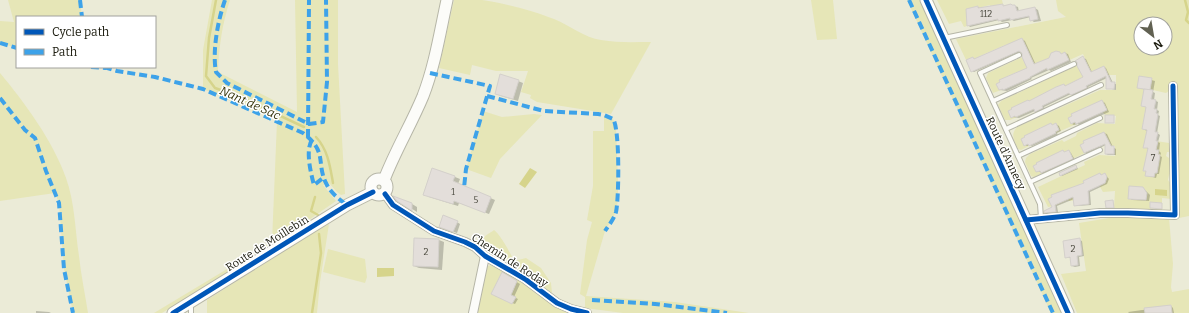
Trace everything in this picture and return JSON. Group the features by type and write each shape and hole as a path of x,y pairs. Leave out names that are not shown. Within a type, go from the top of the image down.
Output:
{"street":[{"path":"384,180 423,95 430,73 447,0"},
{"name":"Route d'Annecy","path":"926,0 1068,313"},
{"path":"1026,220 1128,213 1175,215 1173,86"},
{"path":"378,179 384,180 388,187 385,194 378,195 373,192 371,186 374,181 378,179"},
{"name":"Route de Moillebin","path":"173,313 190,308 347,205 373,192"},
{"name":"Chemin de Roday","path":"385,194 394,205 434,231 475,247 484,256 525,278 557,303 571,309 587,313"},
{"path":"473,313 484,256"}],"lane":[{"path":"944,38 1007,26"},
{"path":"1019,55 980,73 1040,204 1042,218"},
{"path":"993,101 1074,64"},
{"path":"1006,129 1101,85"},
{"path":"1018,156 1100,118"},
{"path":"1030,182 1100,150"}],"green space":[{"path":"8,0 80,0 82,16 16,16 16,48 0,43 0,21 14,22"},
{"path":"212,0 230,0 221,36 218,72 297,112 295,0 338,0 338,64 345,194 341,195 329,183 323,185 336,201 303,224 305,226 162,313 154,313 272,242 277,121 203,89 203,50"},
{"path":"454,0 482,0 519,8 554,19 595,39 620,42 651,42 611,114 537,102 530,98 531,95 521,92 528,71 496,71 472,65 470,75 439,68"},
{"path":"811,0 833,0 837,39 817,40"},
{"path":"907,0 920,0 1062,313 1051,313"},
{"path":"937,0 1002,0 1003,4 991,9 990,5 982,7 983,9 979,10 978,6 966,9 967,26 964,27 961,21 949,24"},
{"path":"1056,0 1189,0 1189,216 1179,218 1176,84 1169,85 1169,91 1166,93 1153,90 1152,95 1144,93 1141,106 1149,108 1145,111 1142,129 1149,131 1156,141 1169,143 1171,147 1171,150 1167,152 1166,156 1172,160 1171,173 1168,180 1171,184 1172,199 1162,198 1162,210 1114,208 1115,191 1103,192 1099,185 1091,177 1083,181 1084,183 1080,184 1085,196 1081,200 1068,200 1055,206 1048,207 1038,187 1085,165 1084,162 1099,155 1115,156 1115,146 1105,146 1104,144 1034,177 1031,176 1025,162 1026,158 1030,154 1062,140 1064,142 1076,136 1077,133 1097,123 1115,124 1116,116 1105,115 1103,112 1047,137 1042,127 1033,132 1037,142 1021,150 1018,149 1014,140 1013,135 1015,130 1017,127 1100,90 1116,90 1116,75 1108,75 1024,114 1010,120 1005,120 998,105 1001,101 1086,61 1083,54 1030,76 1030,78 1022,82 1017,72 1008,76 1012,86 993,93 986,78 988,73 1029,54 1026,47 1010,55 1005,45 980,56 977,64 973,57 966,60 956,39 1066,17 1058,11"},
{"path":"0,73 38,123 54,150 66,178 73,207 88,313 73,313 64,269 59,203 55,193 0,201"},
{"path":"483,111 502,117 534,114 542,115 500,159 491,178 466,169"},
{"path":"604,115 613,119 616,127 618,200 616,212 605,231 586,296 675,302 749,313 623,313 585,308 585,297 580,294 587,240 592,222 587,220 593,186 593,131 604,131"},
{"path":"1121,216 1169,218 1173,264 1172,292 1189,289 1189,313 1077,313 1061,274 1086,271 1079,223"},
{"path":"329,224 317,313 207,313 207,300"},
{"path":"494,230 508,249 514,261 526,258 541,268 551,283 552,293 476,243 481,243 484,237"},
{"path":"328,249 365,259 367,277 365,283 323,272"},
{"path":"491,265 521,279 557,307 570,313 476,313 485,267"}],"shaded area":[{"path":"530,168 537,172 525,188 519,184"},
{"path":"1155,189 1167,190 1167,196 1155,195"},
{"path":"377,268 394,268 394,276 377,277"}],"building":[{"path":"1003,4 1003,6 1011,4 1015,5 1017,11 1035,7 1038,19 1030,21 1029,16 1010,20 1010,18 998,21 998,19 967,26 966,9 978,6 978,8"},
{"path":"1022,38 1034,64 1049,58 1051,53 1056,51 1060,52 1061,54 1065,52 1069,60 1047,70 1047,68 1030,78 1003,90 999,90 996,84 1000,82 999,80 1027,68 1022,57 1022,53 1019,51 971,72 966,60 973,57 974,59"},
{"path":"1083,56 1091,72 1104,66 1111,82 1115,82 1114,89 1106,89 1106,76 1086,86 1087,88 1071,95 1069,93 1042,106 1043,108 1035,112 1034,109 1011,118 1008,111 1012,109 1011,108 1028,100 1029,101 1056,87 1064,84 1065,86 1083,77 1077,66 1077,62 1075,61"},
{"path":"500,74 519,80 513,99 495,94"},
{"path":"1139,76 1152,78 1150,90 1137,88"},
{"path":"1144,89 1153,90 1151,99 1156,100 1154,109 1157,109 1156,113 1158,114 1155,132 1158,132 1156,150 1159,150 1158,154 1160,155 1157,173 1155,173 1154,177 1145,176 1146,171 1143,171 1148,148 1143,148 1147,130 1142,129 1146,107 1141,106"},
{"path":"1102,100 1107,110 1076,124 1075,122 1071,124 1068,118 1072,116 1071,114"},
{"path":"1105,115 1114,115 1114,123 1105,123"},
{"path":"1051,123 1052,125 1056,123 1059,130 1055,132 1056,133 1029,146 1028,144 1024,146 1021,139 1025,137 1024,136"},
{"path":"1104,132 1111,146 1114,146 1114,154 1105,154 1105,144 1084,153 1080,145 1084,143 1083,141"},
{"path":"1063,150 1064,152 1069,150 1073,159 1041,173 1040,171 1036,172 1033,166 1037,164 1036,163"},
{"path":"1076,165 1077,168 1060,176 1059,173"},
{"path":"432,168 455,176 453,181 491,197 485,213 454,201 453,204 423,195"},
{"path":"1100,173 1101,175 1105,173 1107,177 1105,183 1088,191 1089,204 1074,206 1073,197 1055,205 1056,212 1044,213 1044,211 1052,207 1048,199 1052,197 1051,195 1084,183 1083,181"},
{"path":"1129,186 1143,187 1147,193 1146,200 1128,199"},
{"path":"393,196 412,203 412,211 397,201"},
{"path":"1113,200 1114,208 1106,208 1105,201"},
{"path":"1150,202 1162,203 1162,209 1150,208"},
{"path":"443,215 458,221 453,232 439,227"},
{"path":"414,238 439,239 438,267 413,266"},
{"path":"1080,238 1082,255 1077,256 1078,265 1071,266 1070,257 1065,258 1063,241"},
{"path":"502,272 517,281 511,295 516,297 512,304 491,294"},
{"path":"1171,305 1172,313 1145,313 1144,308"}],"waterway":[{"name":"Nant de Sac","path":"216,0 209,38 206,76 215,88 238,96 304,127"},
{"path":"1185,0 1188,12 1186,20 1189,23"},
{"name":"Nant de Sac","path":"316,137 326,153 333,183"},
{"name":"Nant de Sac","path":"315,197 311,211 318,215"},
{"name":"Nant de Sac","path":"312,313 321,253 319,234"}],"marked path":[{"path":"80,0 82,16"},
{"path":"225,0 216,36 216,72 227,83 309,124 323,122 327,82 326,0"},
{"path":"308,137 309,0"},
{"path":"909,0 1053,313"},
{"path":"0,43 16,48"},
{"path":"107,68 155,77 203,89 303,133 311,140 319,152 322,170 329,188 347,205"},
{"path":"430,73 490,86 466,169 464,188"},
{"path":"487,96 544,111 598,114 613,119 618,149 617,205 614,217 605,231"},
{"path":"0,98 25,130 35,138 59,203 64,269 73,313"},
{"path":"312,140 310,144 309,156 310,169 314,185 323,178"},
{"path":"592,300 655,304 727,313"}],"cycle path":[{"path":"926,0 1068,313"},
{"path":"1026,220 1100,213 1175,215 1173,86"},
{"path":"173,313 347,205 373,192"},
{"path":"385,194 393,205 434,231 475,247 485,256 525,279 557,303 571,309 587,313"}]}
